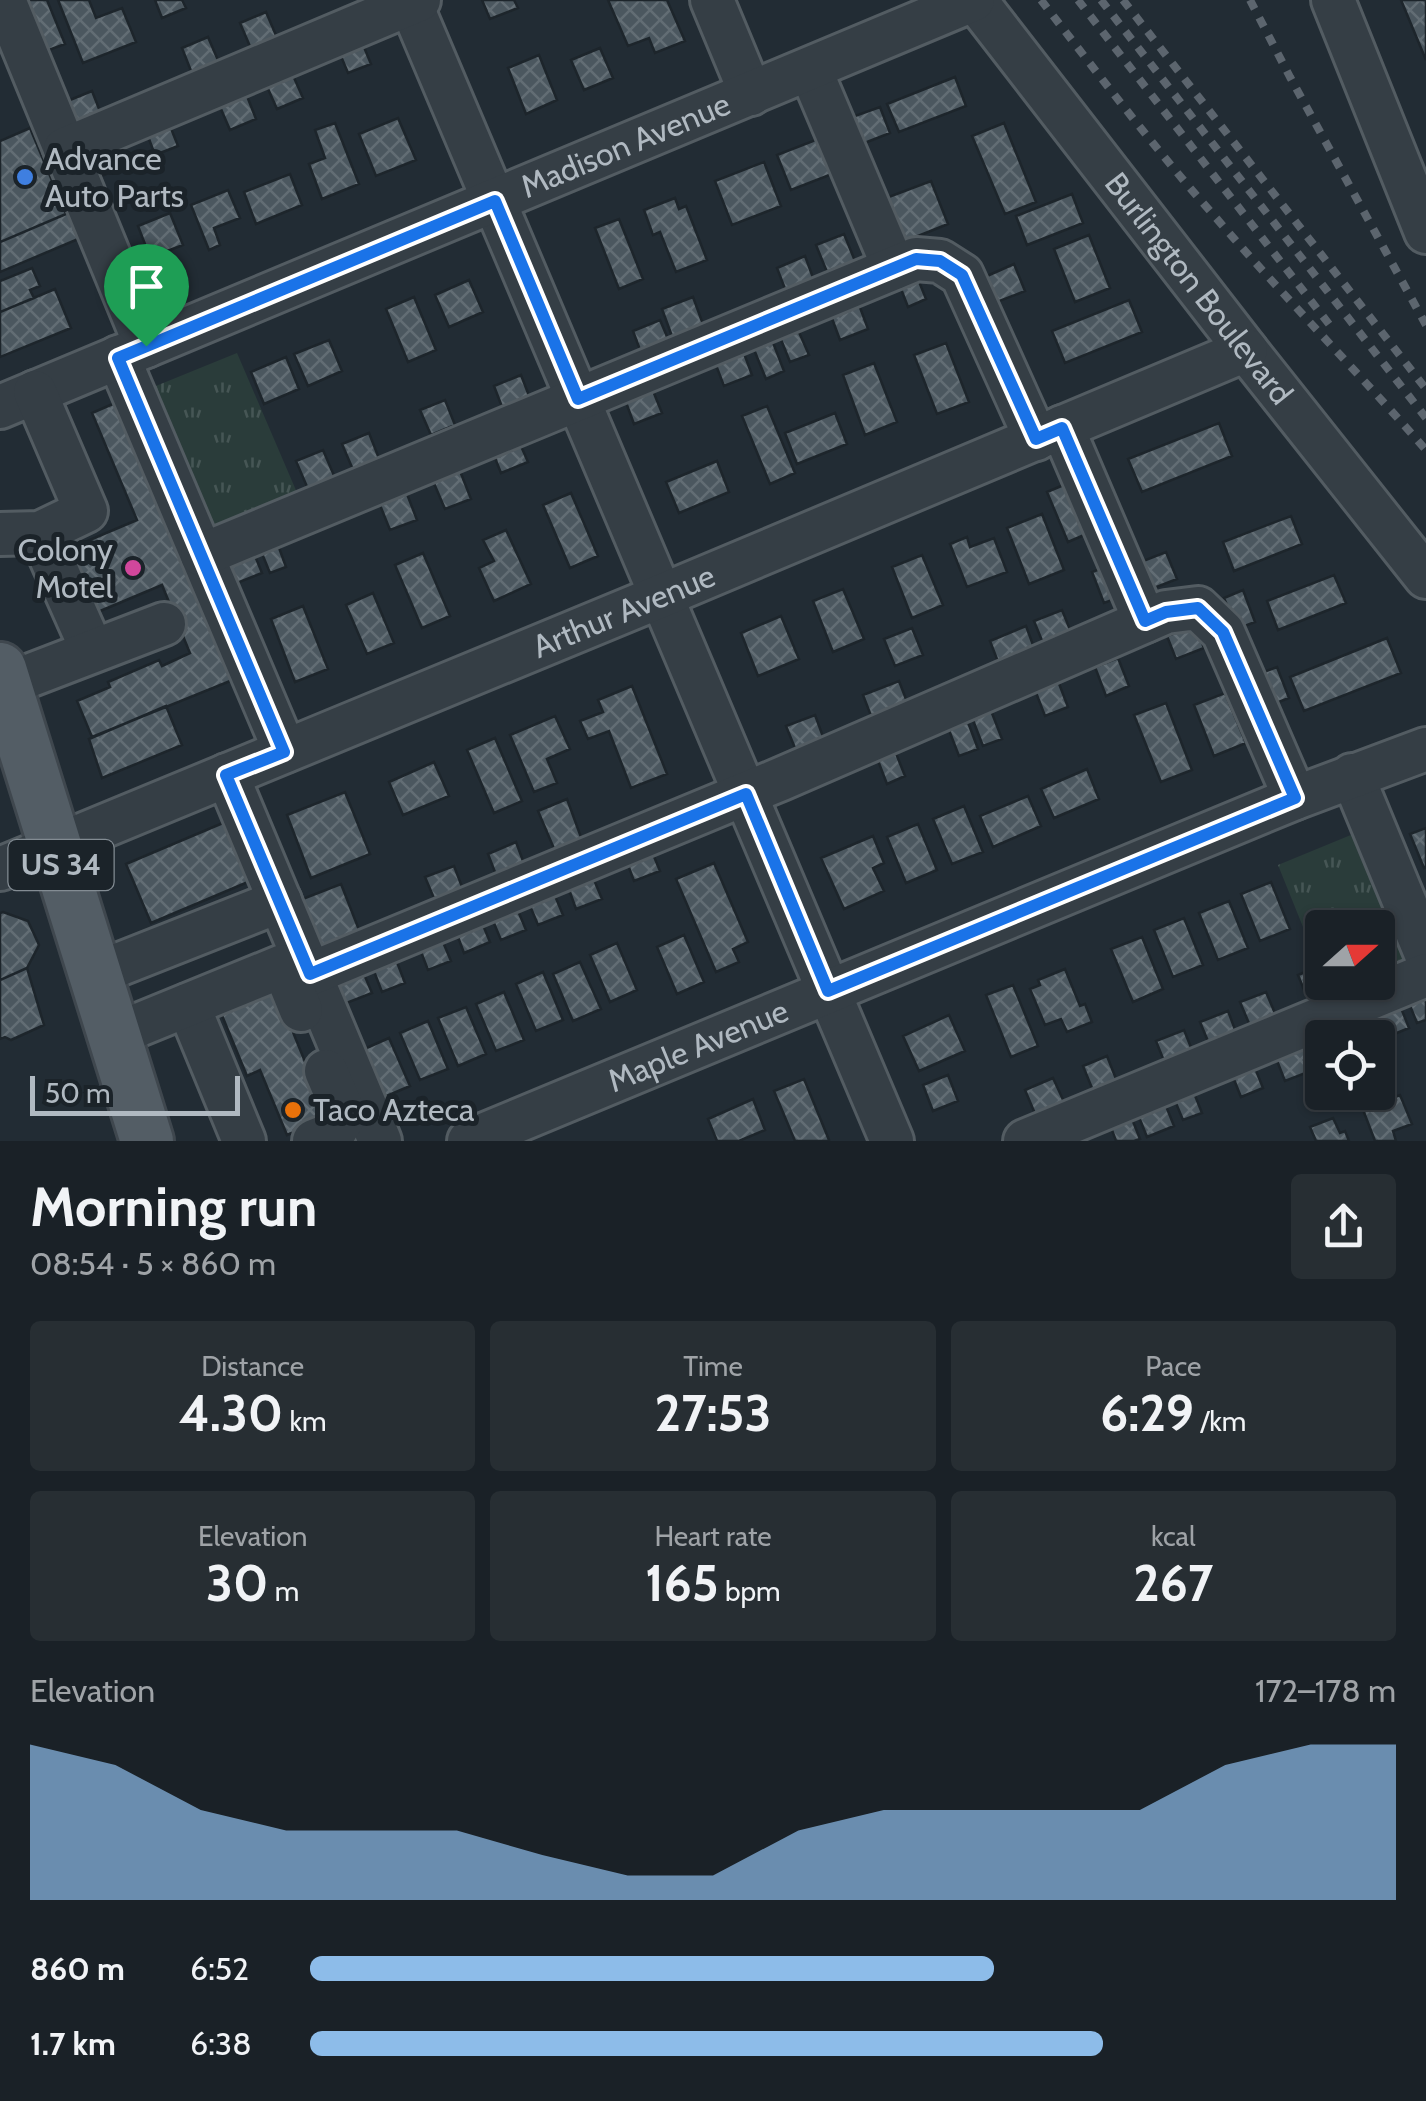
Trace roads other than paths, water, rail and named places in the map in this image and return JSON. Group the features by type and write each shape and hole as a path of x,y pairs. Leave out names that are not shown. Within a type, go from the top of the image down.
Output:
{"main road":[{"name":"US 34","path":"2,677 146,1141"}],"street":[{"path":"4,0 16,75 65,149 202,555 284,752"},
{"path":"712,0 751,94"},
{"name":"Madison Avenue","path":"18,399 974,0"},
{"name":"Burlington Boulevard","path":"974,0 1426,577"},
{"path":"1333,0 1411,152 1426,232"},
{"path":"65,149 413,1 892,1141"},
{"path":"810,69 894,268"},
{"path":"202,555 916,259 940,261 962,275 1049,433 1145,621"},
{"name":"Arthur Avenue","path":"0,869 1246,350"},
{"path":"18,399 86,511 20,533 92,650"},
{"path":"310,974 746,794 1166,612 1198,608 1223,632 1295,798"},
{"path":"2,677 164,624"},
{"name":"Maple Avenue","path":"469,1141 1295,798 1426,749"},
{"path":"226,775 380,1141"},
{"path":"1352,775 1426,954"},
{"path":"95,974 280,902"},
{"path":"114,1034 284,966 345,1116 334,1132 314,1141"},
{"path":"1024,1141 1426,975"},
{"path":"188,1005 244,1141"}],"railway":[{"path":"1041,0 1194,193 1426,450"},
{"path":"1078,0 1332,328"},
{"path":"1101,0 1426,418"},
{"path":"1123,0 1426,389"},
{"path":"1250,0 1426,325"}],"place":[{"name":"Advance Auto Parts","path":"25,177"},
{"name":"Colony Motel","path":"133,568"},
{"name":"Taco Azteca","path":"293,1110"}]}
